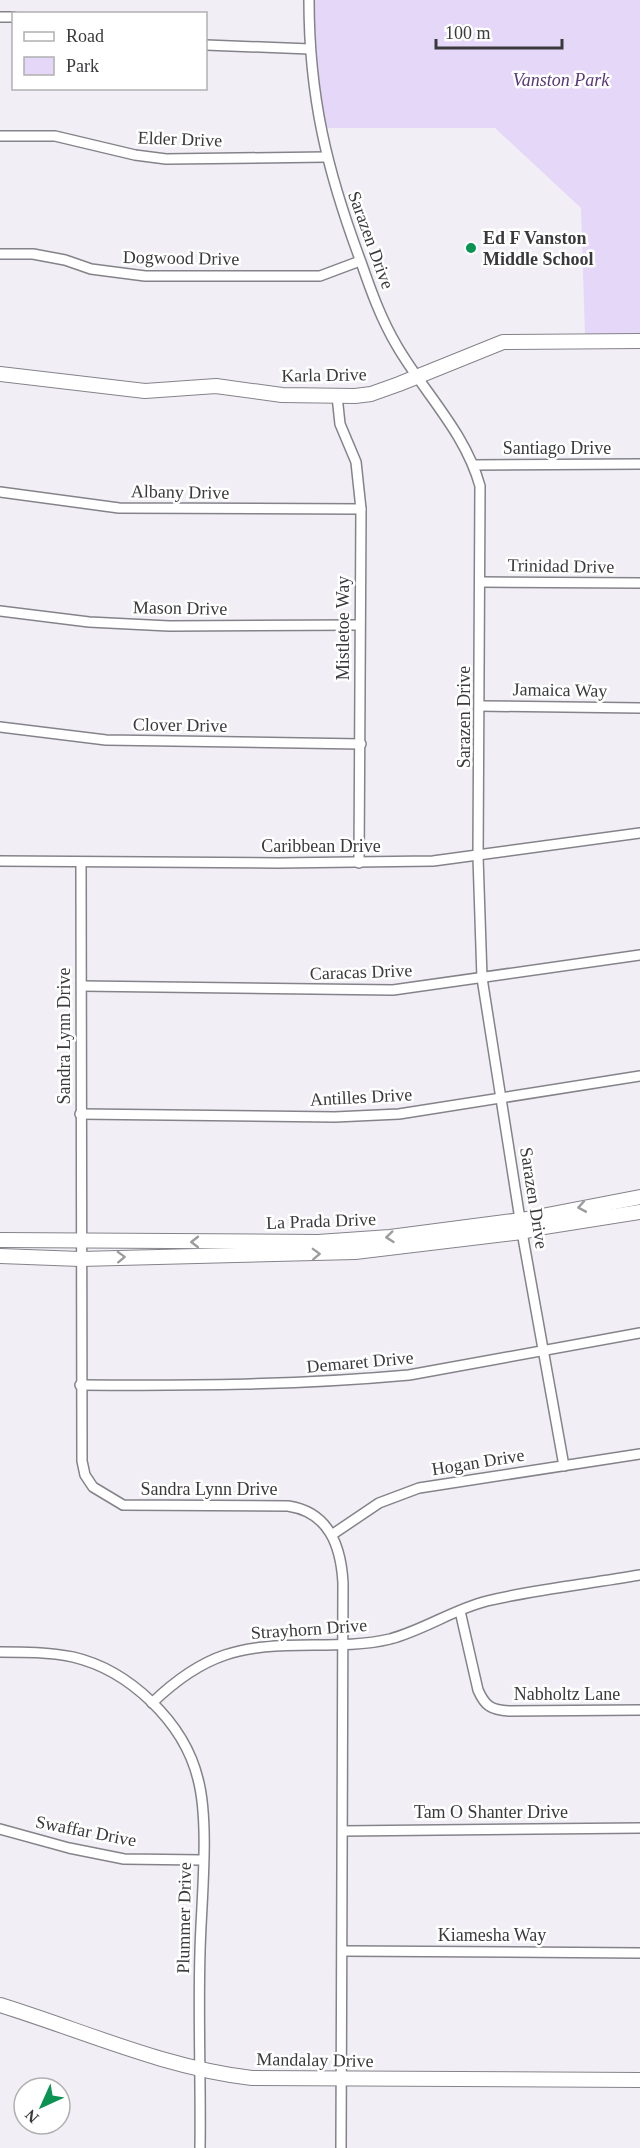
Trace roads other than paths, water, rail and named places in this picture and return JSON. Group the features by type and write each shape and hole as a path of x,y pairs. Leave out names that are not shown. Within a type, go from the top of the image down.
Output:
{"street":[{"name":"Sarazen Drive","path":"309,0 310,49 326,157 360,261 384,322 464,444 474,465 480,486 478,857 482,978 521,1226 564,1466"},
{"path":"207,45 310,49"},
{"name":"Elder Drive","path":"0,136 56,136 135,155 166,159 326,157"},
{"name":"Dogwood Drive","path":"0,254 33,254 65,260 91,269 145,276 320,276 360,261"},
{"name":"Karla Drive","path":"0,374 145,391 216,386 282,394 337,396 371,394 503,342 640,341"},
{"name":"Mistletoe Way","path":"337,396 340,424 356,462 361,509 359,863"},
{"name":"Santiago Drive","path":"474,465 640,464"},
{"name":"Albany Drive","path":"0,492 119,508 361,509"},
{"name":"Trinidad Drive","path":"481,582 640,584"},
{"name":"Mason Drive","path":"0,611 89,622 169,626 359,625"},
{"name":"Jamaica Way","path":"480,706 640,708"},
{"name":"Clover Drive","path":"0,727 106,740 361,744"},
{"name":"Caribbean Drive","path":"0,861 359,863 478,857 640,832"},
{"name":"Sandra Lynn Drive","path":"81,863 80,1385 81,1445 85,1475 93,1487 123,1505 288,1506 311,1513 333,1534"},
{"name":"Caracas Drive","path":"82,986 393,990 640,955"},
{"name":"Antilles Drive","path":"80,1114 335,1117 399,1114 640,1076"},
{"name":"La Prada Drive","path":"0,1256 80,1258 355,1252 521,1226 640,1197"},
{"name":"La Prada Drive","path":"0,1240 318,1242 521,1226 640,1212"},
{"name":"Demaret Drive","path":"80,1385 305,1384 409,1375 640,1333"},
{"name":"Hogan Drive","path":"333,1534 359,1514 393,1496 411,1490 640,1454"},
{"path":"333,1534 342,1566 341,2148"},
{"name":"Strayhorn Drive","path":"152,1703 169,1687 204,1662 236,1650 276,1645 343,1645 388,1640 433,1625 486,1601 640,1575"},
{"name":"Nabholtz Lane","path":"460,1611 478,1690 481,1699 489,1707 509,1711 640,1710"},
{"path":"0,1652 49,1653 75,1658 126,1681 152,1703"},
{"name":"Plummer Drive","path":"152,1703 188,1748 198,1780 202,1816 199,1993 200,2148"},
{"name":"Tam O Shanter Drive","path":"343,1831 640,1828"},
{"name":"Swaffar Drive","path":"0,1829 69,1848 124,1859 202,1860"},
{"name":"Kiamesha Way","path":"343,1951 640,1953"},
{"name":"Mandalay Drive","path":"0,2006 161,2059 252,2078 640,2080"}],"place":[{"name":"Ed F Vanston Middle School","path":"471,248"}],"park label":[{"name":"Vanston Park","path":"561,80"}]}
